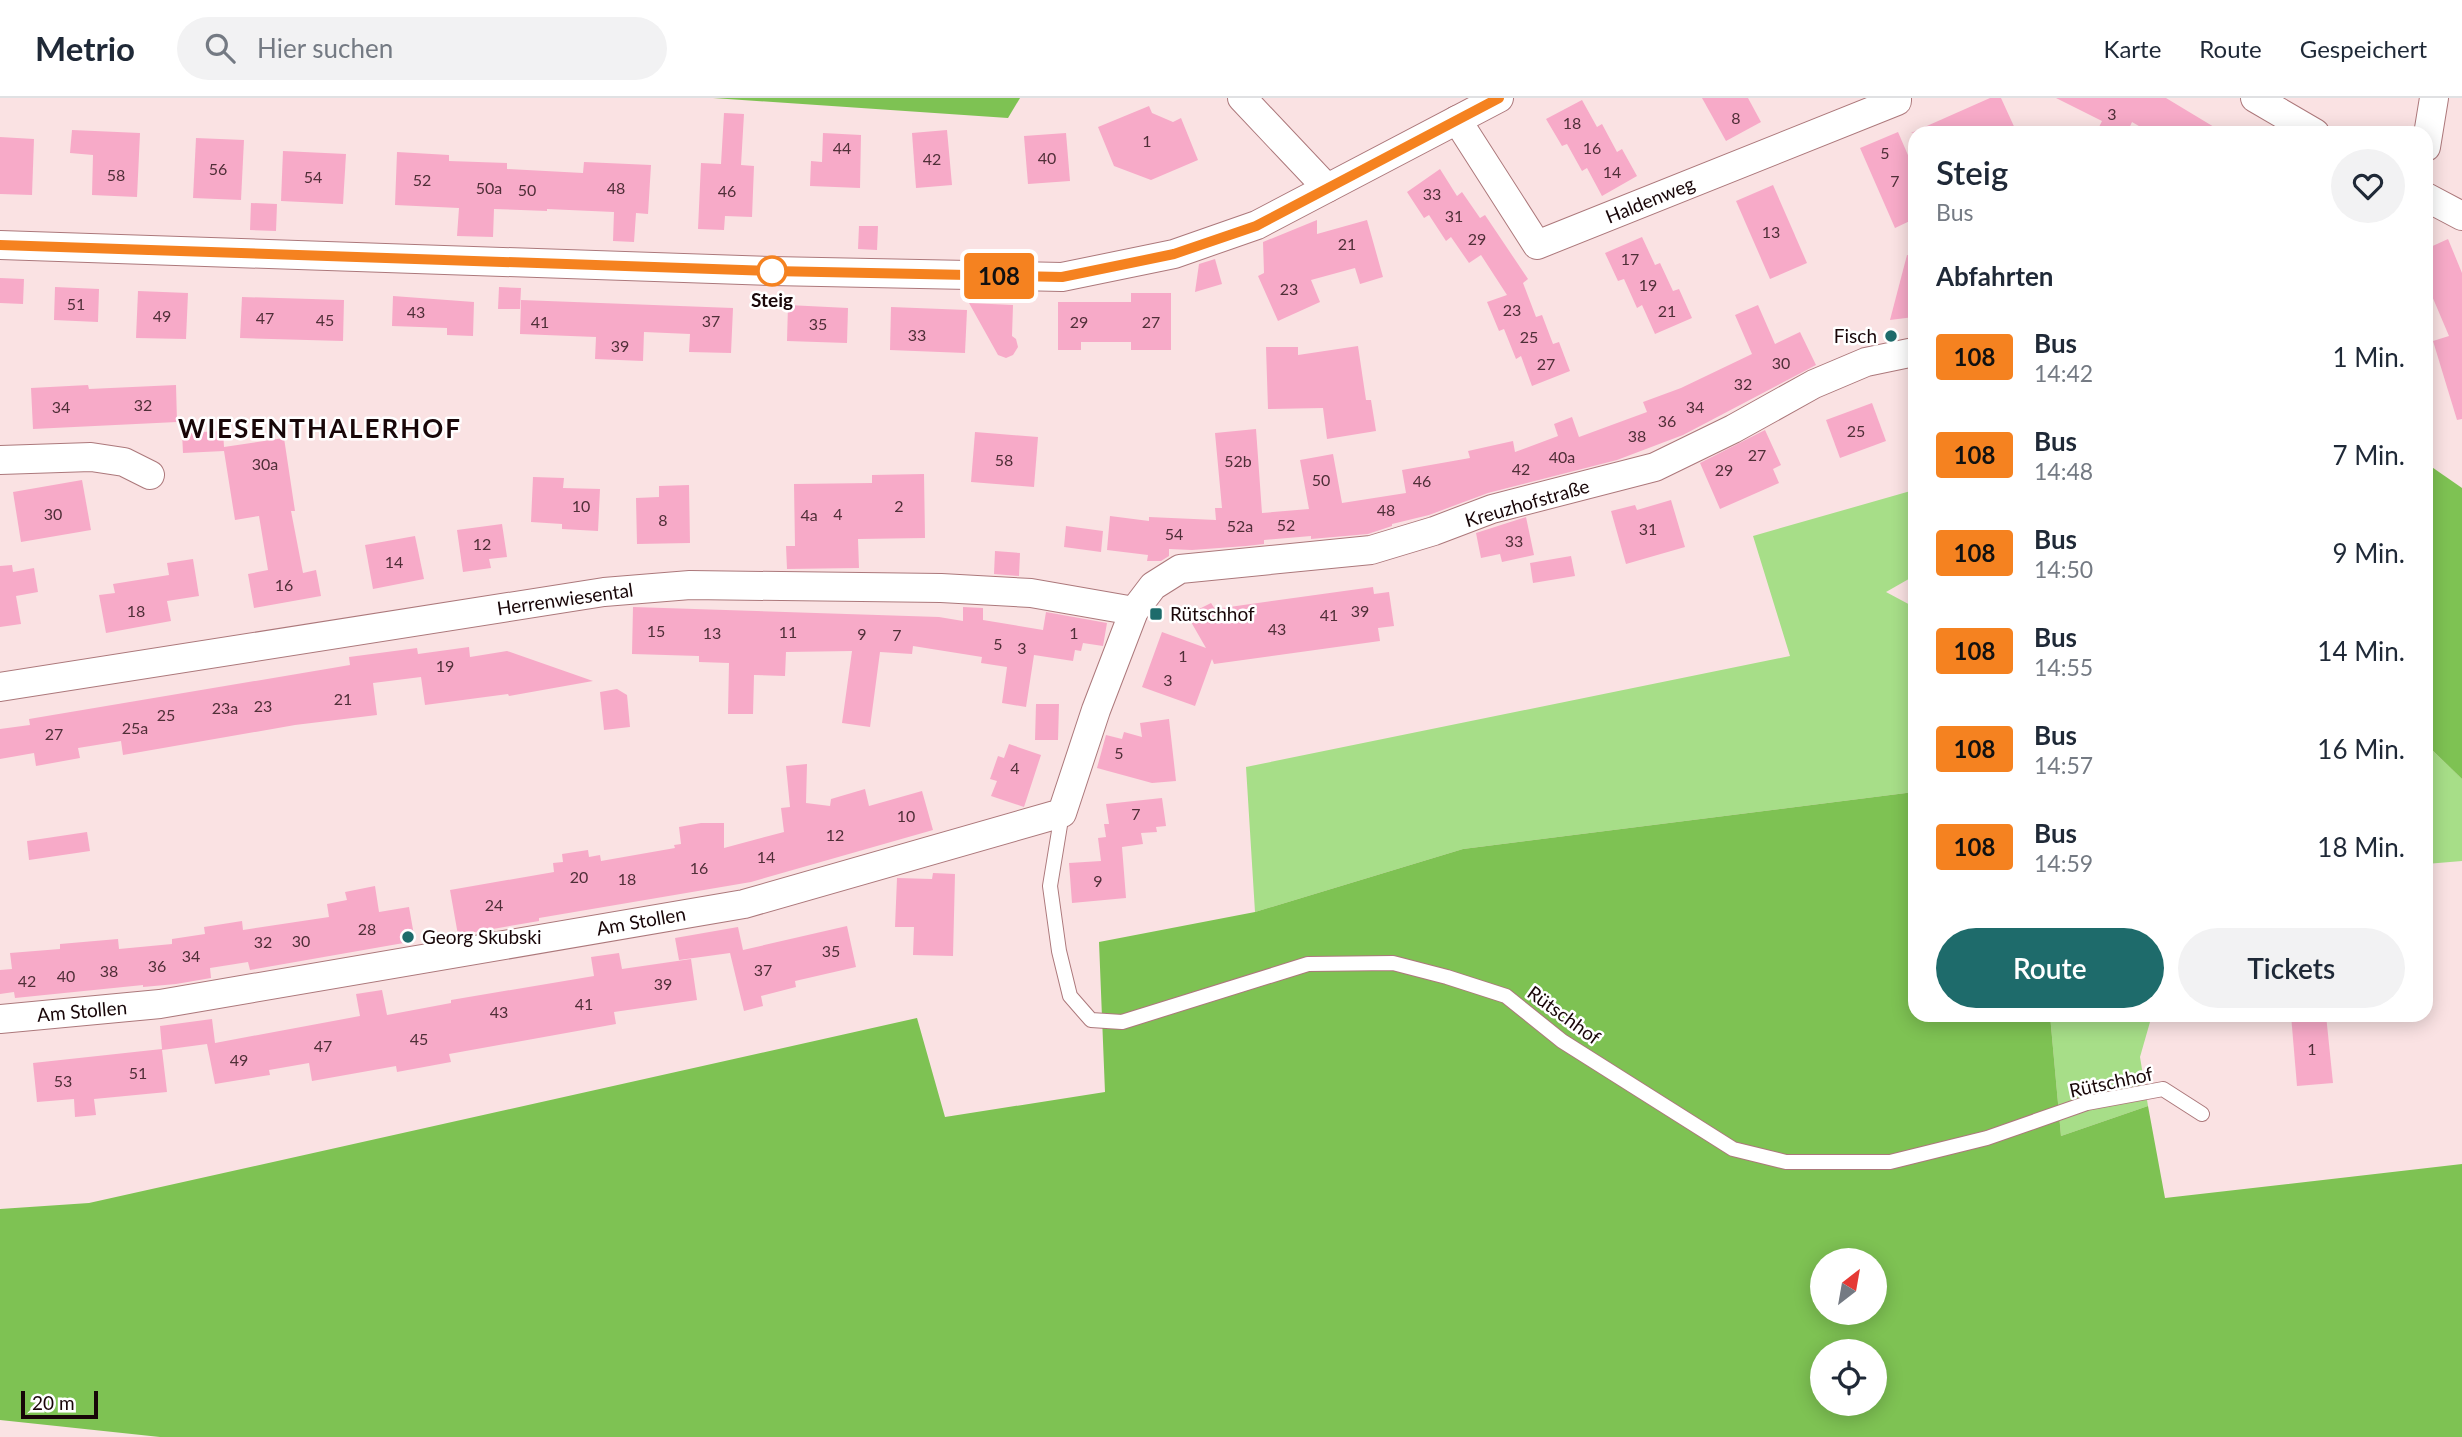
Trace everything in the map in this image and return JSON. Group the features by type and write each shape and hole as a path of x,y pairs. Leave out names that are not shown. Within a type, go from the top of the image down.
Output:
{"street":[{"path":"1242,98 1327,188"},
{"path":"0,245 175,253 1062,277 1174,254 1256,226 1499,98"},
{"name":"Haldenweg","path":"1457,120 1537,244 1897,101 1897,98"},
{"path":"2255,98 2303,126"},
{"path":"2428,126 2431,99"},
{"path":"2433,201 2462,216"},
{"name":"Kreuzhofstraße","path":"1134,611 1153,586 1180,569 1371,550 1434,531 1492,509 1655,467 1733,429 1814,384 1866,362 1908,353"},
{"path":"0,460 91,457 124,462 150,475"},
{"name":"Herrenwiesental","path":"0,687 604,592 690,585 927,588 1031,593 1134,611"},
{"path":"1062,813 1096,710 1134,611"},
{"name":"Am Stollen","path":"0,1019 160,1004 744,904 1062,813"}],"lane":[{"name":"Rütschhof","path":"1062,813 1050,886 1057,938 1070,996 1091,1020 1122,1022 1308,964 1393,963 1506,996 1562,1041 1733,1149 1786,1163 1890,1162 1987,1139 2087,1103 2163,1089 2202,1114"}],"green space":[{"path":"713,98 1020,98 1008,118"},
{"path":"2433,468 2462,488 2462,779 2433,751"},
{"path":"1908,492 1908,579 1886,592 1908,604 1908,793 1463,849 1255,912 1246,767 1790,656 1753,536"},
{"path":"2433,751 2462,779 2462,861 2433,863"},
{"path":"1908,793 1908,1022 2051,1022 2061,1136 2148,1106 2165,1198 2462,1164 2462,1437 160,1437 0,1420 0,1209 89,1203 917,1018 945,1117 1105,1092 1099,942 1255,912 1463,849"},
{"path":"2051,1022 2150,1022 2140,1057 2148,1106 2061,1136"}],"building":[{"path":"1702,98 1748,98 1761,122 1726,141"},
{"path":"1990,98 2001,98 2014,126 1927,126"},
{"path":"2056,98 2166,98 2212,126 2139,126 2132,122 2130,126 2100,126 2102,121"},
{"path":"1582,100 1597,127 1602,124 1617,152 1622,149 1637,176 1602,196 1587,168 1582,171 1567,144 1562,146 1546,119"},
{"path":"1149,106 1152,113 1173,122 1181,118 1198,160 1151,180 1114,166 1098,127"},
{"path":"724,113 744,114 741,165 754,166 752,217 725,216 724,230 698,229 701,163 721,164"},
{"path":"72,130 140,133 137,197 92,195 93,155 70,153"},
{"path":"947,130 952,185 916,188 912,133"},
{"path":"1898,132 1908,155 1908,222 1895,228 1860,148"},
{"path":"823,133 861,135 860,188 810,186 811,161 822,162"},
{"path":"1066,133 1070,181 1028,184 1024,136"},
{"path":"0,137 34,139 32,195 0,194"},
{"path":"196,138 244,140 241,200 193,198"},
{"path":"283,151 346,154 343,204 281,201"},
{"path":"397,152 449,155 449,161 507,163 507,169 583,173 584,162 651,165 648,214 636,213 634,242 613,241 614,212 547,209 494,209 493,237 457,236 459,208 395,205"},
{"path":"1440,169 1457,196 1462,192 1480,218 1485,215 1528,279 1523,283 1536,317 1542,315 1553,344 1559,342 1570,371 1532,386 1521,356 1516,359 1504,329 1499,331 1487,302 1507,295 1481,255 1469,263 1451,237 1446,241 1429,215 1424,218 1407,192"},
{"path":"1773,185 1807,263 1770,279 1736,201"},
{"path":"251,203 277,204 276,231 250,230"},
{"path":"1317,220 1317,234 1367,220 1383,277 1360,284 1355,268 1311,280 1320,302 1278,321 1258,276 1264,273 1263,242"},
{"path":"859,226 878,226 877,250 858,249"},
{"path":"1642,237 1655,265 1660,263 1673,291 1679,289 1692,318 1655,334 1642,305 1637,308 1624,279 1618,281 1605,253"},
{"path":"2448,239 2462,273 2462,419 2457,420 2433,341 2449,336 2433,298 2433,246"},
{"path":"1907,255 1908,255 1908,318 1890,320"},
{"path":"1215,259 1222,284 1195,292 1199,264"},
{"path":"0,278 24,279 23,304 0,303"},
{"path":"55,287 99,289 98,322 54,320"},
{"path":"499,287 521,288 520,309 498,309"},
{"path":"138,291 188,293 186,339 136,338"},
{"path":"1131,293 1171,293 1171,350 1131,350 1131,342 1081,342 1081,350 1058,350 1058,302 1131,302"},
{"path":"393,296 474,302 473,336 447,335 447,328 392,326"},
{"path":"242,297 344,300 343,341 240,338"},
{"path":"521,300 733,308 731,353 689,352 690,334 644,332 643,361 595,359 596,337 520,334"},
{"path":"969,303 1013,305 1012,336 1018,347 1013,355 1006,358 998,355"},
{"path":"788,305 848,308 847,343 787,341"},
{"path":"1758,305 1775,344 1800,332 1816,365 1683,435 1617,460 1488,493 1368,534 1264,540 1264,544 1246,546 1169,549 1169,556 1161,561 1147,561 1148,555 1107,550 1110,516 1149,521 1149,517 1216,520 1215,508 1222,508 1215,433 1256,429 1262,513 1309,509 1300,460 1333,454 1342,503 1406,493 1402,470 1470,458 1468,451 1513,441 1515,452 1558,436 1554,424 1572,417 1579,437 1647,412 1643,402 1681,388 1752,354 1735,315"},
{"path":"891,307 967,310 965,353 890,350"},
{"path":"1358,346 1366,400 1371,400 1376,431 1327,439 1323,408 1268,409 1266,347 1298,347 1298,355"},
{"path":"88,385 89,389 176,385 177,422 33,429 31,388"},
{"path":"1872,403 1886,441 1840,458 1826,420"},
{"path":"1765,430 1781,465 1773,469 1779,483 1720,509 1700,463"},
{"path":"223,431 224,447 284,438 295,511 291,511 303,573 316,570 321,596 254,608 248,574 268,570 259,516 235,520 224,451 183,453 182,433"},
{"path":"975,432 1038,437 1034,487 971,482"},
{"path":"924,474 925,538 858,539 859,568 787,569 786,546 795,546 794,484 872,483 872,475"},
{"path":"533,477 564,478 563,488 600,489 598,531 562,529 562,524 531,522"},
{"path":"82,480 91,530 21,542 13,492"},
{"path":"689,485 690,543 637,544 636,498 659,497 659,486"},
{"path":"1671,500 1685,547 1626,564 1611,511 1635,505 1637,510"},
{"path":"1526,517 1534,555 1502,562 1500,554 1481,558 1476,533"},
{"path":"502,524 507,557 489,559 491,568 463,572 457,530"},
{"path":"1066,526 1103,531 1101,552 1064,547"},
{"path":"415,536 424,579 373,589 365,545"},
{"path":"995,551 1020,553 1019,576 994,574"},
{"path":"1571,556 1575,576 1533,583 1530,563"},
{"path":"193,559 199,596 167,601 171,621 106,633 99,595 115,593 113,584 169,575 167,563"},
{"path":"12,565 13,572 34,568 38,592 16,596 21,624 0,627 0,566"},
{"path":"1373,587 1374,594 1389,592 1394,626 1378,628 1380,641 1214,664 1212,659 1195,706 1142,687 1162,632 1206,648 1187,615 1211,603 1215,609"},
{"path":"633,607 939,617 963,621 963,607 983,608 983,620 1043,630 1046,612 1107,623 1103,646 1083,643 1081,651 1075,650 1073,661 1034,655 1026,707 1002,703 1007,667 981,663 982,657 913,646 912,654 880,652 870,727 842,723 852,651 786,652 785,676 754,675 753,714 728,714 729,663 699,662 699,656 632,654"},
{"path":"469,647 470,657 507,651 593,681 509,696 425,705 421,677 373,683 377,715 295,725 123,755 121,741 78,748 80,758 36,766 34,753 0,759 0,729 30,725 29,719 350,665 349,657 417,648 418,654"},
{"path":"617,689 627,695 630,727 604,730 600,692"},
{"path":"1036,704 1059,704 1058,740 1035,740"},
{"path":"1169,719 1176,781 1152,783 1097,768 1106,735 1122,739 1124,732 1142,737 1140,723"},
{"path":"1009,744 1041,755 1024,807 991,796 997,781 990,779 998,756 1004,758"},
{"path":"807,764 806,803 830,806 831,799 865,789 869,806 922,791 933,830 751,882 539,918 539,921 458,935 450,890 554,872 553,863 563,862 562,854 588,850 589,857 600,855 601,861 675,848 674,845 681,844 679,827 701,823 724,823 724,848 784,832 781,808 790,807 786,766"},
{"path":"1162,798 1166,826 1156,827 1157,832 1141,833 1143,844 1122,847 1126,898 1072,903 1069,863 1101,861 1098,838 1106,837 1104,824 1109,824 1106,804"},
{"path":"87,832 90,851 29,860 27,841"},
{"path":"933,873 955,874 953,956 913,955 914,927 895,927 897,878 932,879"},
{"path":"375,886 379,912 409,907 415,941 250,970 248,962 210,968 211,978 176,984 15,998 14,992 0,994 0,970 12,969 10,953 60,949 60,944 118,939 119,949 172,944 172,939 205,934 204,927 242,921 243,930 329,917 327,904 347,900 345,892"},
{"path":"847,926 856,967 795,981 796,987 761,996 763,1006 744,1011 730,953 679,960 675,938 738,927 743,950"},
{"path":"619,953 622,969 691,959 697,1000 614,1012 616,1024 449,1054 451,1062 397,1072 396,1066 312,1081 309,1063 269,1070 270,1075 215,1084 207,1044 162,1050 167,1092 94,1099 96,1115 75,1117 74,1099 37,1102 33,1063 162,1049 160,1026 212,1019 215,1043 360,1016 356,994 382,990 387,1015 451,1003 451,1000 594,976 591,957"},
{"path":"2292,1022 2327,1022 2333,1083 2297,1086"}],"bus line":[{"name":"108","path":"0,245 772,271 1062,277 1174,254 1256,226 1499,98"}],"place":[{"name":"Steig","path":"772,271"},
{"name":"Fisch","path":"1891,336"},
{"name":"Rütschhof","path":"1156,614"},
{"name":"Georg Skubski","path":"408,937"}],"district":[{"name":"WIESENTHALERHOF","path":"320,429"}]}
